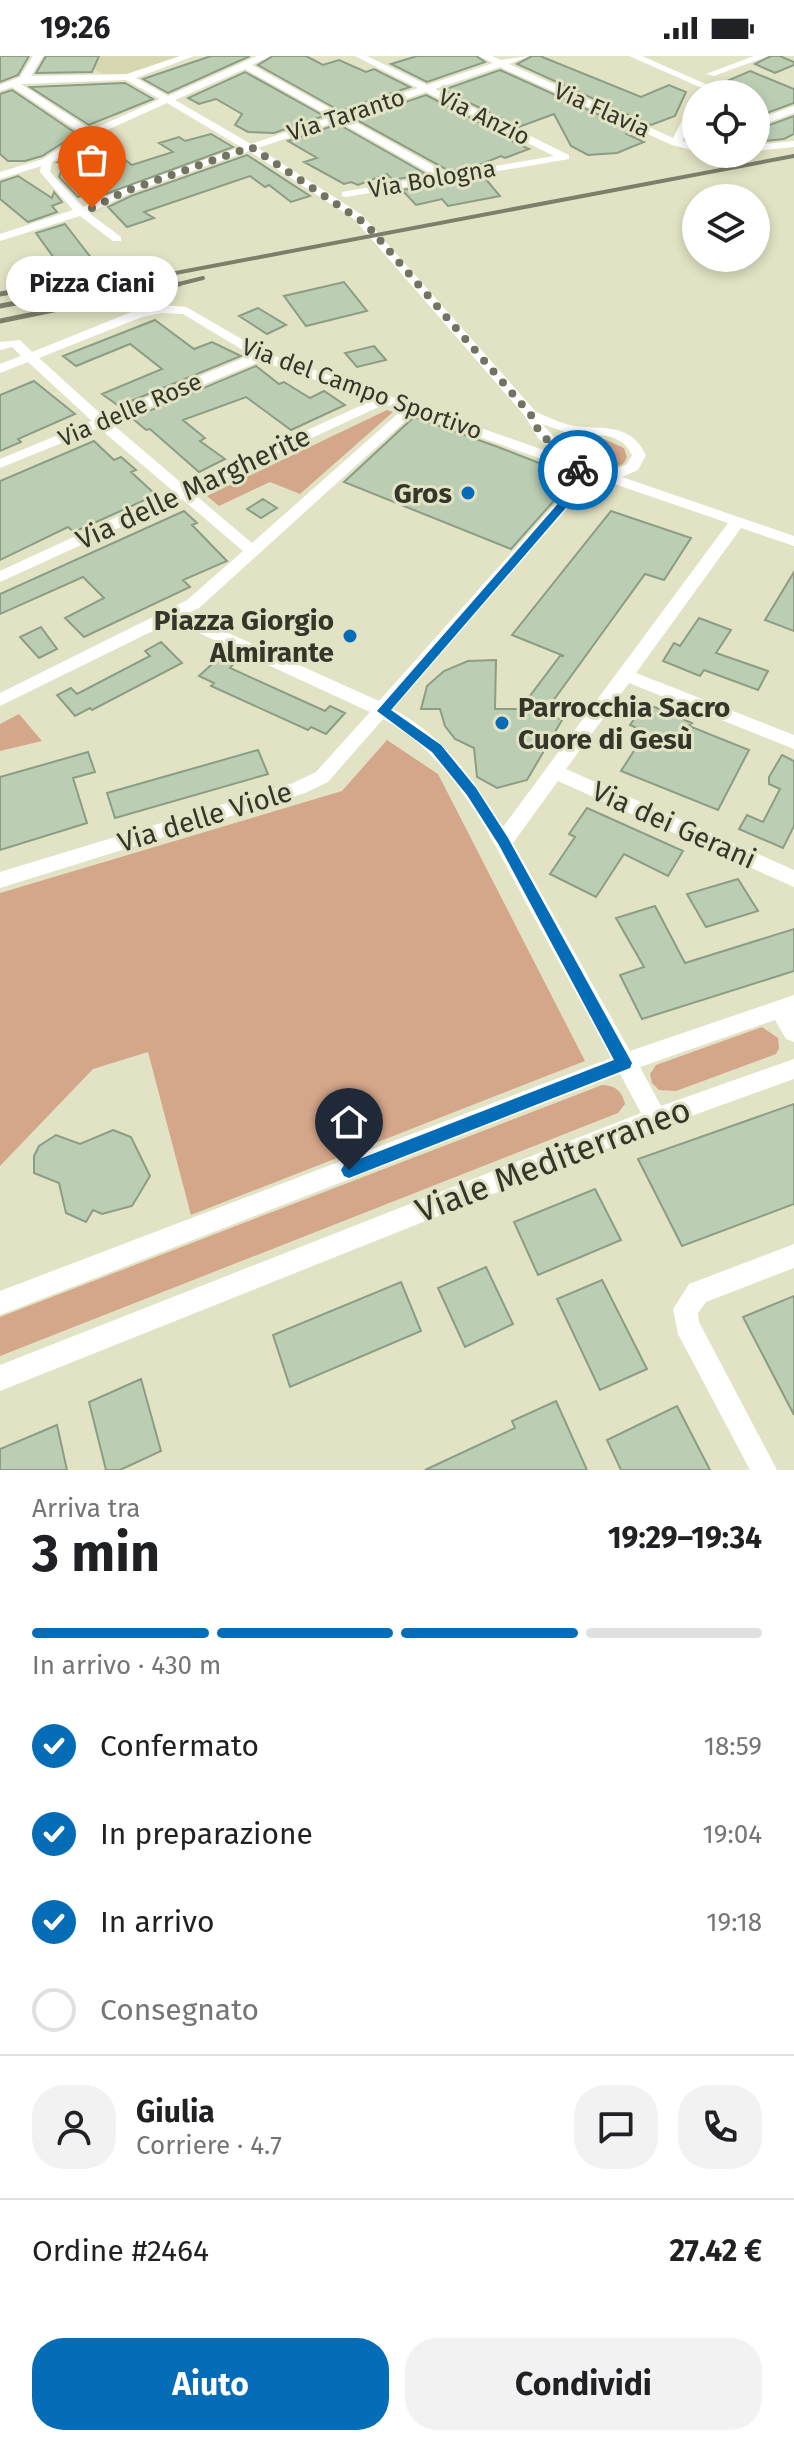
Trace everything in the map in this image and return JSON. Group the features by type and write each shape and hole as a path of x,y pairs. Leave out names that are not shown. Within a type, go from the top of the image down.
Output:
{"street":[{"path":"20,81 38,56"},
{"path":"0,88 20,81 128,77 189,56"},
{"path":"2,173 47,161 90,134 265,56"},
{"name":"Via Anzio","path":"360,56 565,157"},
{"name":"Via Flavia","path":"484,56 682,145"},
{"name":"Via Taranto","path":"0,238 80,212 132,189 251,147 524,56"},
{"path":"634,56 683,80"},
{"path":"708,80 719,56"},
{"path":"711,74 763,56"},
{"path":"245,65 444,176"},
{"path":"128,77 251,147 366,224 551,444 562,449 569,464 794,541"},
{"path":"20,81 90,134"},
{"path":"770,118 794,109"},
{"path":"676,143 682,131"},
{"path":"770,147 794,144"},
{"name":"Via Bologna","path":"346,194 565,157"},
{"path":"47,161 45,172 50,181 80,212 117,239"},
{"name":"Via del Campo Sportivo","path":"0,369 138,314 173,309 190,312 261,356 569,464"},
{"path":"0,346 15,343 101,422 251,550"},
{"name":"Via delle Rose","path":"0,464 261,356"},
{"name":"Via delle Margherite","path":"0,577 385,399"},
{"path":"0,700 174,615 201,598 411,409"},
{"path":"533,421 566,429 611,432 627,438 637,449 638,461 659,494"},
{"path":"516,446 532,440 533,421"},
{"path":"562,449 571,436 592,430"},
{"name":"Via del Campo Sportivo","path":"516,446 562,449"},
{"path":"598,475 626,471 638,461"},
{"name":"Via delle Viole","path":"0,880 304,787 327,773 598,475"},
{"path":"503,842 738,521"},
{"path":"174,615 383,711 418,733 447,760 503,842 656,1118"},
{"path":"625,675 794,742"},
{"name":"Via dei Gerani","path":"555,772 794,879"},
{"path":"0,1303 624,1063 787,1006 794,1032"},
{"name":"Viale Mediterraneo","path":"0,1378 656,1118 794,1069"},
{"path":"764,1470 684,1314 687,1305 704,1290 794,1256"}],"shaded area":[{"path":"73,56 183,56 135,73 106,76"},
{"path":"387,410 393,412 300,494 270,482 219,506 207,496"},
{"path":"604,439 624,448 627,457 618,467 597,470 584,465 574,455 579,444"},
{"path":"19,714 42,741 0,751 0,724"},
{"path":"387,740 438,774 585,1061 191,1215 148,1052 93,1069 0,1166 0,893 342,791"},
{"path":"762,1027 778,1038 776,1054 676,1091 659,1090 652,1083 650,1074 656,1065"},
{"path":"602,1085 611,1086 622,1096 625,1104 618,1113 0,1356 0,1317"}],"building":[{"path":"0,56 29,56 18,75 0,82"},
{"path":"46,56 99,56 92,72 36,73"},
{"path":"211,56 250,56 168,93 143,79"},
{"path":"273,56 306,56 323,65 339,60 366,72 374,69 410,87 340,111 258,65"},
{"path":"417,56 476,56 485,62 427,82 391,64"},
{"path":"532,56 540,56 641,97 669,85 682,90 682,101 675,116 651,125 517,64"},
{"path":"771,56 780,56 794,62 794,65 775,73 755,64"},
{"path":"500,70 635,131 627,134 644,142 617,153 588,155 571,146 554,114 519,127 443,90"},
{"path":"750,71 794,89 794,103 770,112 770,80 729,80"},
{"path":"245,72 324,116 274,133 248,132 235,125 242,114 216,99 199,104 188,98"},
{"path":"125,83 153,99 89,125 30,87"},
{"path":"12,90 77,134 42,156 25,161 8,161 0,154 0,94"},
{"path":"426,95 529,149 474,167 449,171 355,119"},
{"path":"794,116 794,134 770,140 770,125"},
{"path":"338,124 426,174 393,180 387,174 358,185 351,182 344,184 304,162 317,158 288,141"},
{"path":"211,134 233,147 98,197 86,194 78,197 59,177 64,162 58,162 96,138 132,165 173,152 159,143 179,137 185,141"},
{"path":"247,155 310,196 291,202 269,185 265,187 250,176 144,212 154,218 127,227 108,207 131,196"},
{"path":"18,176 52,198 54,192 62,202 52,206 57,212 28,222 0,199 0,182"},
{"path":"484,177 500,196 448,206 442,199 416,205 402,190"},
{"path":"65,224 92,259 59,265 36,233"},
{"path":"344,282 367,311 306,326 284,296"},
{"path":"258,308 286,325 267,334 239,316"},
{"path":"155,320 194,349 212,342 241,356 119,406 102,394 162,369 130,344 76,366 63,356"},
{"path":"374,346 386,360 357,367 345,353"},
{"path":"256,366 279,384 284,382 310,398 324,391 345,405 291,430 246,397 183,420 205,438 200,441 225,459 199,472 150,429 146,430 132,418"},
{"path":"34,381 75,414 18,439 21,442 0,451 0,395"},
{"name":"Gros","path":"414,417 575,477 511,549 344,482"},
{"path":"94,441 114,460 121,457 136,470 131,472 156,495 74,532 68,527 0,560 0,481"},
{"path":"263,499 277,508 261,518 247,509"},
{"path":"184,511 197,523 192,525 227,561 183,580 190,587 84,637 65,618 104,598 83,577 0,614 0,594"},
{"path":"611,511 691,538 664,580 645,574 545,712 562,720 527,780 497,788 477,777 474,748 455,739 445,726 440,709 421,709 427,686 444,671 468,661 496,660 495,709 520,709 560,656 564,656 512,635"},
{"path":"794,572 794,631 765,620"},
{"path":"699,618 731,630 716,653 768,671 758,690 704,670 700,676 663,661 674,643 680,646"},
{"path":"41,627 57,649 39,658 20,637"},
{"path":"161,642 182,663 75,716 57,695 71,688 77,694 150,656 145,651"},
{"path":"222,655 235,662 230,668 325,711 330,706 345,713 326,734 311,727 308,730 211,686 214,683 199,676"},
{"path":"645,703 692,723 689,726 749,750 718,810 621,771 646,732 630,725"},
{"path":"258,750 268,774 115,818 107,793"},
{"path":"88,752 95,772 73,778 87,823 0,850 0,777"},
{"path":"782,755 794,761 794,826 783,848 739,829 747,815 763,822 780,789 769,784 769,777"},
{"path":"587,808 683,851 668,876 624,854 596,897 550,874 575,837 569,834"},
{"path":"738,879 758,911 706,927 687,894"},
{"path":"655,906 685,963 794,929 794,971 642,1019 620,975 644,967 616,918"},
{"path":"794,1104 794,1204 682,1246 638,1159"},
{"path":"113,1130 131,1137 150,1176 132,1206 102,1214 93,1210 86,1222 66,1213 59,1183 34,1173 34,1156 39,1146 56,1135 80,1144"},
{"path":"595,1189 621,1240 538,1275 514,1222"},
{"path":"486,1267 513,1324 465,1347 438,1288"},
{"path":"602,1280 647,1369 600,1390 557,1299"},
{"path":"401,1282 421,1331 290,1387 273,1335"},
{"path":"794,1296 794,1415 743,1317"},
{"path":"141,1379 161,1451 120,1470 106,1470 89,1402"},
{"path":"556,1401 587,1470 425,1470 515,1428 512,1421"},
{"path":"677,1406 710,1470 621,1470 607,1440"},
{"path":"57,1425 67,1470 0,1470 0,1449"}],"railway":[{"path":"107,286 794,156"},
{"path":"179,284 203,278"},
{"path":"0,306 118,284"},
{"path":"0,321 179,284"},
{"path":"171,286 179,284"},
{"path":"0,294 48,285 44,286"}],"way so far":[{"path":"92,208 126,191 251,147 366,224 531,415 536,427 551,444 562,449 564,459 578,470"}],"place":[{"name":"Pizza Ciani","path":"92,208"},
{"name":"Gros","path":"468,493"},
{"name":"Piazza Giorgio Almirante","path":"350,636"},
{"name":"Parrocchia Sacro Cuore di Gesù","path":"502,723"}],"route":[{"path":"349,1170 582,1082 624,1063 503,842 471,792 437,748 405,723 383,711 590,474 578,470"}]}
